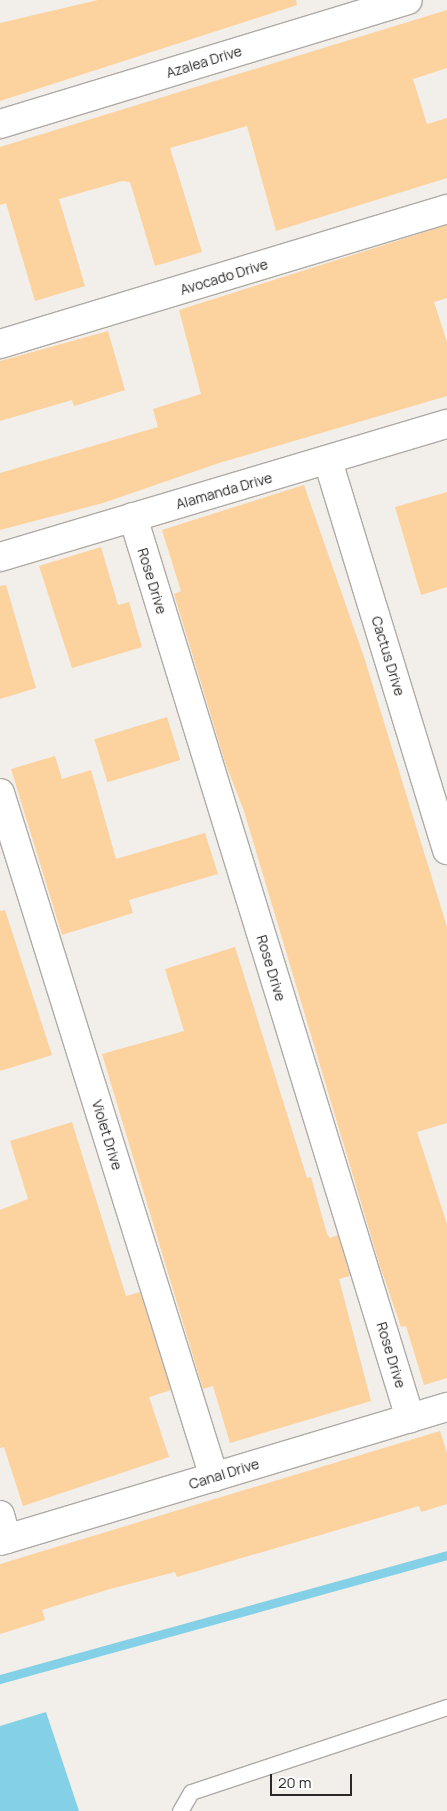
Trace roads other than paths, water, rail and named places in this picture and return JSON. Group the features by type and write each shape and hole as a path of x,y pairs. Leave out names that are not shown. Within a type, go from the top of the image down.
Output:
{"street":[{"name":"Azalea Drive","path":"0,124 408,0"},
{"name":"Avocado Drive","path":"0,344 447,209"},
{"name":"Alamanda Drive","path":"0,557 328,461 447,424"},
{"name":"Cactus Drive","path":"328,461 436,775 447,850"},
{"name":"Rose Drive","path":"133,517 410,1418"},
{"name":"Violet Drive","path":"0,793 214,1477"},
{"name":"Canal Drive","path":"2,1532 214,1477 447,1407"}],"lane":[{"path":"180,1811 191,1792 447,1707"}],"water":[{"path":"46,1712 79,1811 0,1811 0,1726"}],"waterway":[{"path":"0,1679 447,1555"}]}
